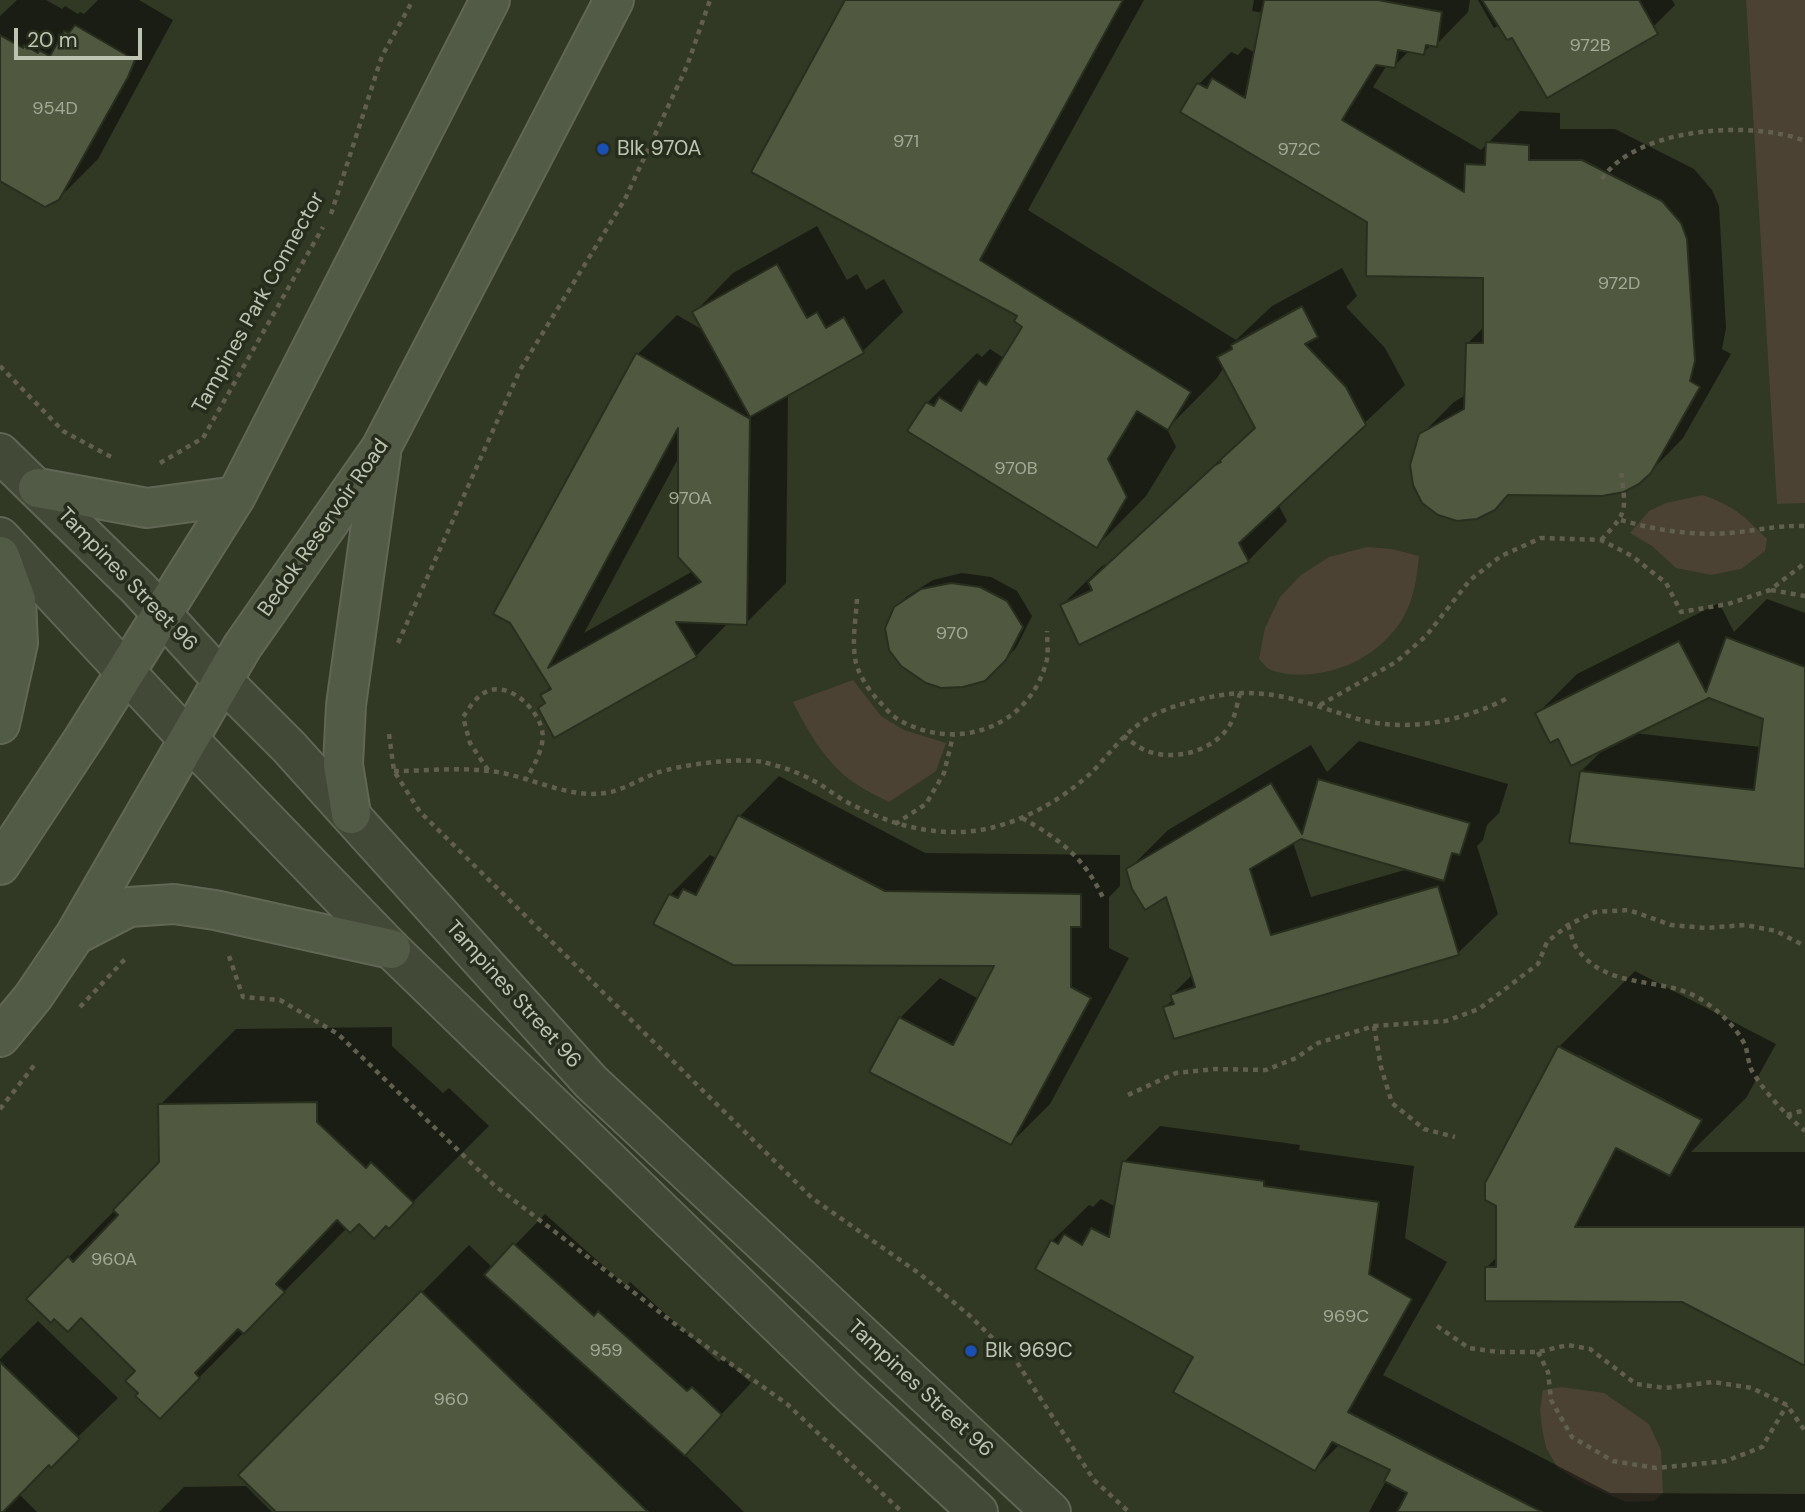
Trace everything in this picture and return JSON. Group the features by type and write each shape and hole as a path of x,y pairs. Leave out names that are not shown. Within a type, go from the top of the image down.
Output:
{"main road":[{"path":"0,865 127,671 236,496 490,0"},
{"name":"Bedok Reservoir Road","path":"0,1037 33,997 75,935 242,647 382,448 614,0"},
{"path":"351,814 343,765 346,705 382,448"},
{"path":"38,488 147,508 236,496"},
{"path":"0,556 16,600 18,643 0,724"},
{"path":"75,935 129,907 174,904 391,949"}],"street":[{"name":"Tampines Street 96","path":"0,453 163,614 223,681 351,814 591,1082 1051,1512"},
{"path":"0,537 189,740 391,949 846,1391 978,1512"}],"path":[{"name":"Tampines Park Connector","path":"151,468 203,438 331,214 382,56 413,0"},
{"path":"395,650 520,370 625,199 687,66 710,0"},
{"path":"1602,179 1626,155 1668,139 1724,130 1773,132 1805,141"},
{"path":"0,366 63,430 119,461"},
{"path":"1601,540 1621,520 1625,508 1622,469"},
{"path":"1621,520 1655,530 1727,533 1778,525 1805,526"},
{"path":"1319,705 1396,662 1426,636 1470,580 1501,556 1541,538 1601,540 1632,556 1666,583 1681,612 1728,604 1770,590 1805,563"},
{"path":"1770,590 1805,596"},
{"path":"857,599 855,660 870,691 894,717 921,730 953,736 983,731 1020,708 1038,684 1047,661 1047,631"},
{"path":"488,771 470,743 463,717 477,698 491,690 514,693 544,726 540,753 527,778"},
{"path":"1124,736 1146,751 1172,756 1204,749 1217,739 1232,721 1240,693"},
{"path":"394,771 488,771 527,778 569,792 611,792 657,773 702,763 760,761 810,778 846,802 895,824 938,833 976,831 1021,818 1064,794 1094,770 1124,736 1147,718 1180,704 1240,693 1281,695 1360,720 1398,725 1449,720 1482,711 1508,698"},
{"path":"388,731 394,771 420,812 812,1198 920,1274 970,1315 1016,1361 1094,1480 1129,1512"},
{"path":"895,824 926,804 944,773 953,736"},
{"path":"1021,818 1051,834 1077,856 1094,879 1104,900"},
{"path":"1128,1095 1176,1073 1214,1069 1266,1070 1296,1058 1318,1043 1374,1026 1447,1021 1479,1009 1538,964 1548,942 1568,925 1595,912 1629,910 1671,925 1706,928 1745,925 1776,931 1805,946"},
{"path":"1568,925 1577,949 1601,971 1631,982 1668,986 1703,1000 1730,1023 1745,1046 1750,1068 1768,1094 1805,1131"},
{"path":"229,952 243,997 280,1000 338,1034 494,1185 675,1324 787,1404 902,1512"},
{"path":"76,1012 129,955"},
{"path":"1374,1026 1381,1068 1392,1104 1424,1129 1455,1137"},
{"path":"0,1109 42,1055"},
{"path":"1787,1115 1805,1110"},
{"path":"1437,1326 1469,1348 1498,1352 1538,1352 1568,1345 1590,1349 1636,1384 1665,1388 1713,1382 1752,1388 1787,1405 1805,1431"},
{"path":"1538,1352 1548,1372 1551,1400 1572,1437 1613,1461 1656,1468 1726,1461 1762,1447 1787,1405"}],"shaded area":[{"path":"1746,0 1805,0 1805,503 1777,504"},
{"path":"1703,495 1732,508 1745,518 1767,539 1765,551 1741,569 1711,575 1676,568 1652,546 1630,533 1649,511 1666,503"},
{"path":"1367,547 1392,549 1419,556 1410,603 1394,630 1372,651 1340,668 1304,675 1281,673 1268,668 1259,659 1265,628 1280,597 1301,575 1329,557"},
{"path":"853,680 881,716 904,730 946,743 936,771 889,802 860,787 827,758 793,702"},
{"path":"1561,1387 1604,1393 1649,1424 1661,1450 1663,1493 1654,1501 1626,1502 1584,1484 1558,1468 1546,1448 1540,1410 1543,1390"}],"building":[{"path":"845,0 1123,0 980,260 1191,392 1168,430 1137,411 1108,459 1127,497 1097,548 907,431 926,402 934,406 939,397 961,411 979,380 986,385 1022,327 1014,321 1017,316 751,172"},
{"path":"1264,0 1378,0 1442,12 1437,47 1426,45 1424,55 1398,50 1395,68 1376,65 1342,120 1464,192 1465,164 1485,165 1486,142 1529,145 1529,160 1582,160 1662,201 1681,223 1687,239 1695,361 1690,381 1700,387 1651,473 1639,484 1624,492 1602,496 1508,495 1495,510 1477,519 1457,521 1438,515 1422,503 1413,485 1410,465 1419,434 1464,409 1466,343 1483,343 1483,278 1366,276 1367,222 1180,112 1197,83 1207,88 1212,78 1245,98"},
{"path":"1482,0 1639,0 1658,34 1547,98 1512,38 1507,40"},
{"path":"75,25 135,60 59,200 45,207 0,181 0,35 23,48 24,45 50,56 64,31 69,33"},
{"path":"777,264 807,318 817,312 826,328 844,317 864,353 750,417 692,312"},
{"path":"1302,306 1318,337 1305,344 1346,387 1366,425 1239,543 1249,562 1079,645 1060,605 1092,590 1088,582 1255,428 1217,357 1232,349 1231,345"},
{"path":"636,353 750,419 747,625 676,622 697,657 554,738 538,708 545,703 540,695 551,689 510,623 493,614","holes":["678,428 678,557 701,582 548,668"]},
{"path":"951,583 980,587 1007,601 1023,627 1006,660 985,681 963,687 941,688 926,683 901,666 889,650 885,628 894,607 921,589"},
{"path":"1726,637 1805,667 1805,869 1569,843 1580,771 1754,790 1763,719 1709,698 1571,766 1558,739 1550,743 1535,713 1679,641 1706,692"},
{"path":"1318,779 1470,823 1460,855 1452,853 1444,881 1301,839 1250,869 1271,935 1438,886 1459,955 1174,1039 1163,1007 1174,1004 1170,995 1195,987 1166,897 1145,910 1132,889 1126,869 1271,783 1302,834"},
{"path":"738,815 885,891 1081,894 1081,927 1071,927 1071,987 1091,998 1011,1145 869,1072 899,1017 953,1045 994,966 733,965 653,924 669,894 678,898 683,889 696,895"},
{"path":"1558,1046 1702,1120 1670,1176 1616,1148 1575,1227 1805,1227 1805,1366 1682,1302 1485,1301 1485,1267 1496,1267 1496,1206 1485,1200 1485,1183"},
{"path":"317,1102 317,1122 366,1168 371,1162 414,1203 389,1229 386,1226 374,1239 359,1224 350,1233 337,1220 276,1284 285,1292 244,1334 238,1329 195,1373 200,1378 160,1419 135,1396 138,1393 125,1381 135,1371 81,1318 68,1332 54,1319 51,1323 26,1299 68,1256 73,1262 118,1215 113,1210 159,1162 158,1104"},
{"path":"1122,1161 1264,1181 1264,1186 1379,1202 1369,1274 1412,1299 1348,1412 1542,1512 1397,1512 1407,1493 1384,1481 1390,1470 1332,1442 1315,1471 1173,1392 1193,1357 1035,1269 1051,1240 1058,1244 1064,1234 1082,1245 1091,1228 1109,1237"},
{"path":"513,1243 594,1316 598,1311 687,1391 692,1387 722,1415 685,1456 484,1275"},
{"path":"421,1291 648,1512 276,1512 238,1475"},
{"path":"0,1362 80,1439 51,1468 49,1465 3,1512 0,1512"}],"place":[{"name":"Blk 970A","path":"603,149"},
{"name":"Blk 969C","path":"971,1351"}]}
